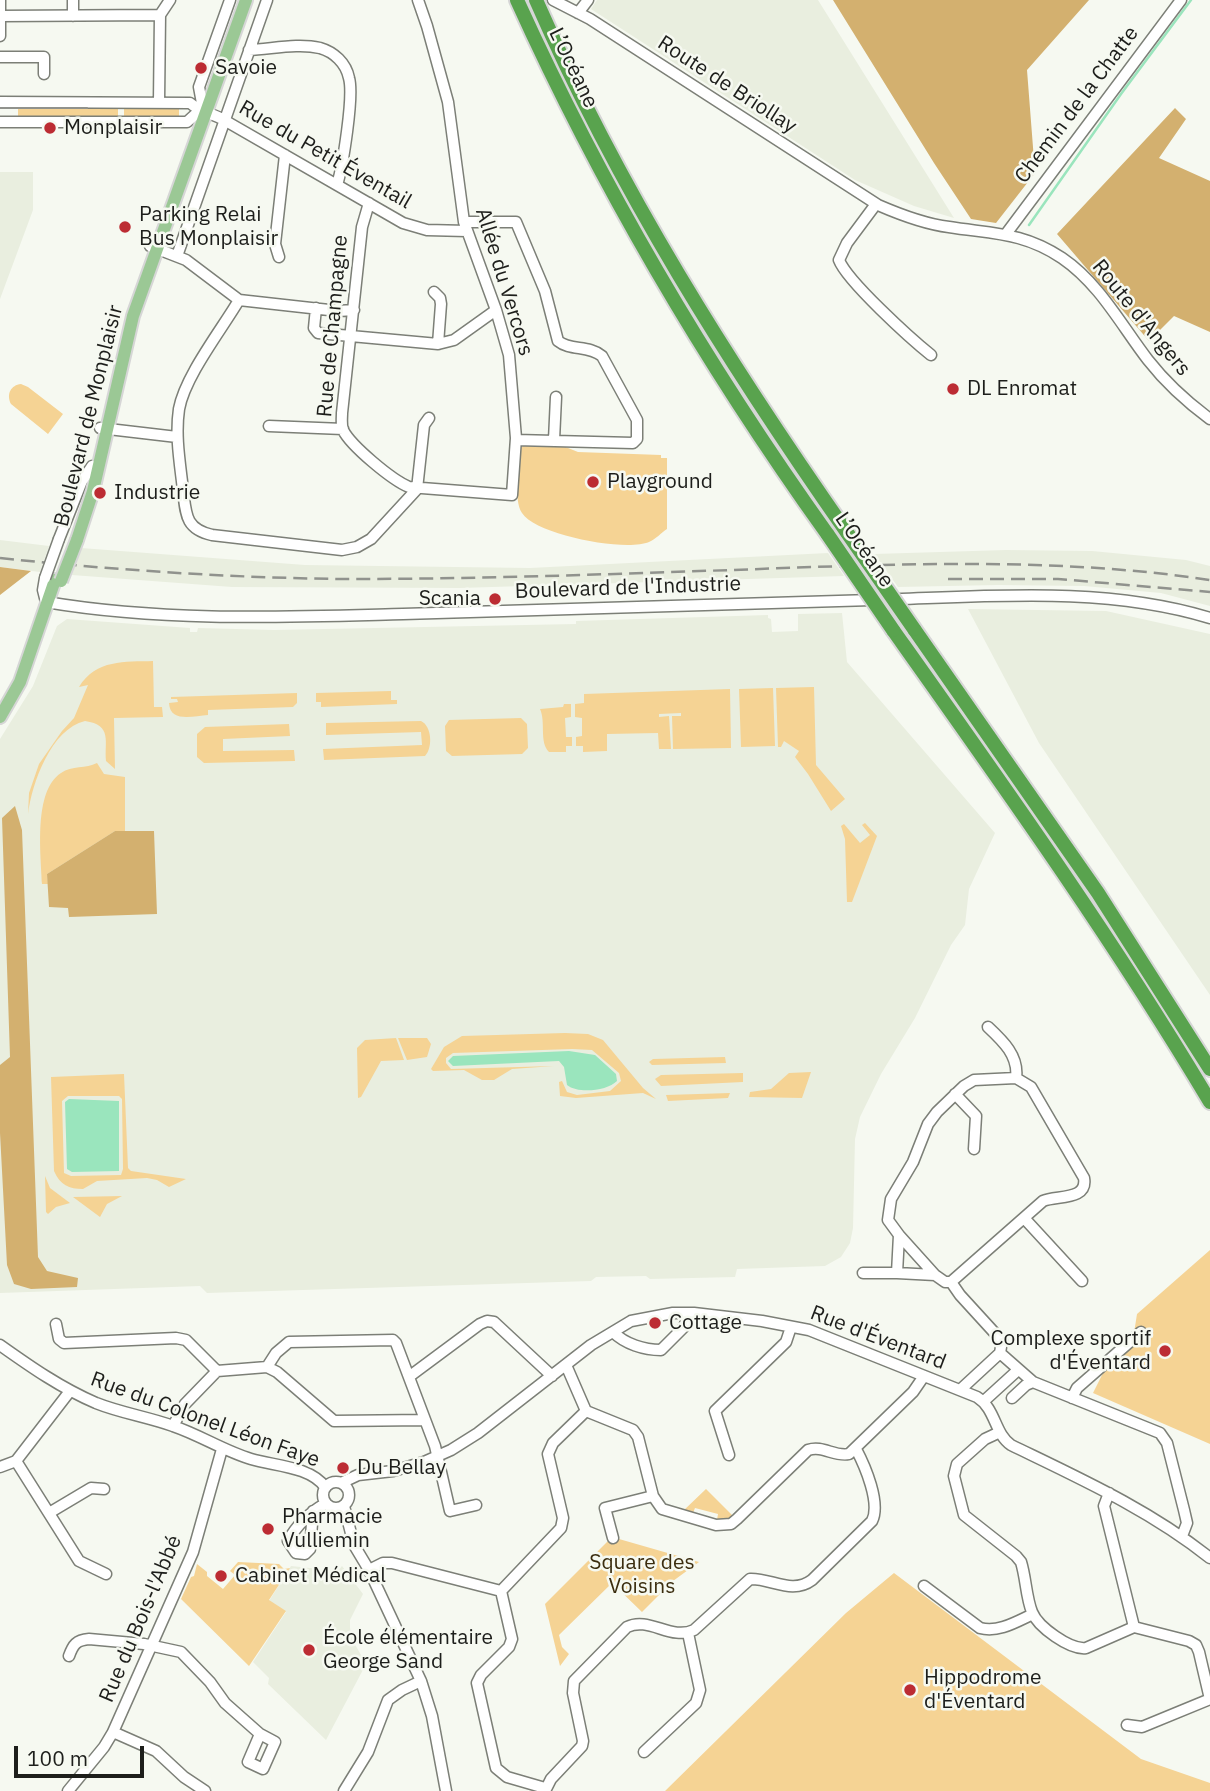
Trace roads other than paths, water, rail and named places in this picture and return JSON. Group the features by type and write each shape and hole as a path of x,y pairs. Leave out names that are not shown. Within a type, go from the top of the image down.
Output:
{"highway":[{"name":"L’Océane","path":"517,0 566,104 631,226 700,343 828,535 1010,794 1125,965 1210,1102"},
{"name":"L’Océane","path":"537,1 617,167 671,262 754,396 1020,778 1129,939 1210,1069"}],"main road":[{"name":"Boulevard de Monplaisir","path":"0,717 20,682 50,603 54,579 104,428 154,247 239,0"},
{"name":"Boulevard de Monplaisir","path":"202,109 246,0"},
{"name":"Boulevard de Monplaisir","path":"68,539 93,491 104,428"}],"street":[{"path":"0,0 0,36"},
{"path":"73,0 73,16"},
{"path":"159,102 160,15 170,0"},
{"name":"Boulevard de Monplaisir","path":"202,109 199,87 230,0"},
{"path":"177,256 267,0"},
{"name":"Allée du Vercors","path":"418,0 448,102 465,226 496,310 509,355 516,440 512,495"},
{"name":"Route de Briollay","path":"553,0 578,13 877,204"},
{"path":"578,13 588,0"},
{"name":"Chemin de la Chatte","path":"1006,234 1181,0"},
{"path":"0,16 160,15"},
{"path":"249,50 316,47 332,54 345,68 351,88 342,167 337,185"},
{"path":"0,57 44,57 44,74"},
{"name":"Rue du Petit Éventail","path":"0,102 190,103 403,223 419,228 516,222 545,291 559,343 596,350 603,356 637,420 637,439 633,443 554,440"},
{"path":"0,122 187,122 202,109"},
{"path":"279,257 275,244 285,155"},
{"name":"Rue de Champagne","path":"369,203 362,227 342,429 358,448 396,480 417,489 512,495"},
{"path":"877,204 847,243 839,260 842,269 911,339 931,355"},
{"name":"Route d'Angers","path":"877,204 931,224 1006,234 1035,243 1075,268 1114,311 1165,381 1210,419"},
{"path":"154,247 177,256 240,300 354,310"},
{"path":"434,292 440,298 441,304 438,344"},
{"path":"240,300 187,385 179,410 177,437 186,515 194,528 212,535 349,549 371,539 417,489 424,425 429,418"},
{"path":"316,308 316,332 438,344 454,340 496,310"},
{"path":"516,440 554,440 556,397"},
{"path":"269,426 342,429"},
{"path":"104,428 177,437"},
{"path":"54,579 68,539"},
{"name":"Boulevard de l'Industrie","path":"50,603 178,616 251,617 1065,597 1146,604 1210,618"},
{"path":"988,1027 1001,1039 1015,1059 1018,1068 1016,1078"},
{"path":"1016,1078 1031,1087 1085,1184 1083,1189 1068,1198 1050,1198 1043,1201 951,1282 945,1282 935,1275 899,1236 888,1220 891,1199 916,1157 928,1124 955,1094 974,1080 1016,1078"},
{"path":"955,1094 976,1115 974,1149"},
{"path":"1024,1218 1082,1281"},
{"path":"897,1273 899,1236"},
{"path":"863,1273 935,1275"},
{"path":"951,1282 1002,1341 1000,1353 960,1390"},
{"path":"614,1332 628,1343 661,1350 684,1327 689,1313"},
{"name":"Rue d'Éventard","path":"347,1483 358,1475 393,1471 437,1456 478,1433 591,1345 631,1321 660,1315 689,1313 762,1321 825,1335 984,1401"},
{"path":"410,1376 487,1321 494,1322 552,1376"},
{"path":"56,1324 59,1339 64,1343 176,1338 186,1340 216,1371"},
{"path":"729,1455 715,1411 786,1342 791,1327"},
{"path":"1072,1398 1077,1388 1140,1332"},
{"path":"267,1367 276,1353 289,1342 388,1339 396,1343 437,1456 450,1511 476,1505"},
{"name":"Rue du Colonel Léon Faye","path":"0,1345 69,1391 123,1412 173,1426 251,1460 307,1474 318,1479 325,1487"},
{"path":"1000,1353 1033,1382 1160,1433 1167,1443 1187,1523 1182,1536"},
{"path":"566,1365 586,1411 592,1416 633,1430 638,1437 657,1504 669,1512 716,1525 731,1524 808,1450 819,1448 843,1455 856,1449 924,1376"},
{"path":"173,1426 185,1405 216,1371 267,1367 277,1372 334,1421 425,1420"},
{"path":"1018,1370 984,1401 1003,1439 1011,1446 1109,1493 1182,1536 1210,1558"},
{"path":"1012,1398 1033,1382"},
{"path":"0,1467 16,1461 69,1391"},
{"path":"501,1591 561,1528 563,1518 548,1454 554,1443 586,1411"},
{"path":"1000,1432 985,1439 957,1464 954,1476 964,1516 1021,1562 1032,1614 1069,1646 1078,1649 1134,1627 1192,1643 1199,1652 1210,1699 1142,1727 1127,1725"},
{"name":"Rue du Bois-l'Abbé","path":"68,1791 113,1732 193,1552 222,1449"},
{"path":"501,1591 512,1639 509,1647 478,1679 477,1689 496,1768 507,1777 545,1789 582,1746 572,1686 577,1676 632,1625 643,1624 677,1634 688,1633 750,1579 792,1587 807,1584 872,1521 876,1508 865,1466 856,1449"},
{"path":"16,1461 79,1561 106,1574"},
{"path":"344,1506 334,1508 325,1504 322,1497 325,1487 333,1482 347,1483 349,1497 344,1506 354,1545 369,1570 421,1681 432,1716 446,1791"},
{"path":"50,1513 91,1488 104,1489"},
{"path":"1109,1493 1104,1506 1134,1627"},
{"path":"613,1538 606,1508 653,1496"},
{"path":"313,1511 325,1504"},
{"path":"369,1570 383,1563 392,1563 501,1591"},
{"path":"924,1586 986,1630 1001,1628 1032,1614"},
{"path":"644,1752 696,1703 699,1696 688,1633"},
{"path":"69,1656 73,1645 84,1639 176,1650 185,1655 225,1703 260,1734"},
{"path":"344,1791 368,1752 387,1700 421,1681"},
{"path":"113,1732 156,1751 184,1777 205,1791"}],"waterway":[{"path":"1029,225 1191,0"}],"tram line":[{"path":"0,108 87,108"}],"railway":[{"path":"0,558 173,573 303,578 508,577 872,565 1008,564 1143,572 1210,580"},
{"path":"948,579 1058,579 1210,592"}],"place":[{"name":"Savoie","path":"201,68"},
{"name":"Monplaisir","path":"50,128"},
{"name":"Parking Relai Bus Monplaisir","path":"125,227"},
{"name":"DL Enromat","path":"953,389"},
{"name":"Playground","path":"593,482"},
{"name":"Industrie","path":"100,493"},
{"name":"Scania","path":"495,599"},
{"name":"Cottage","path":"655,1323"},
{"name":"Complexe sportif d'Éventard","path":"1165,1351"},
{"name":"Du Bellay","path":"343,1468"},
{"name":"Pharmacie Vulliemin","path":"268,1529"},
{"name":"Cabinet Médical","path":"221,1576"},
{"name":"École élémentaire George Sand","path":"309,1650"},
{"name":"Hippodrome d'Éventard","path":"910,1690"}],"park label":[{"name":"Square des Voisins","path":"642,1575"}]}
